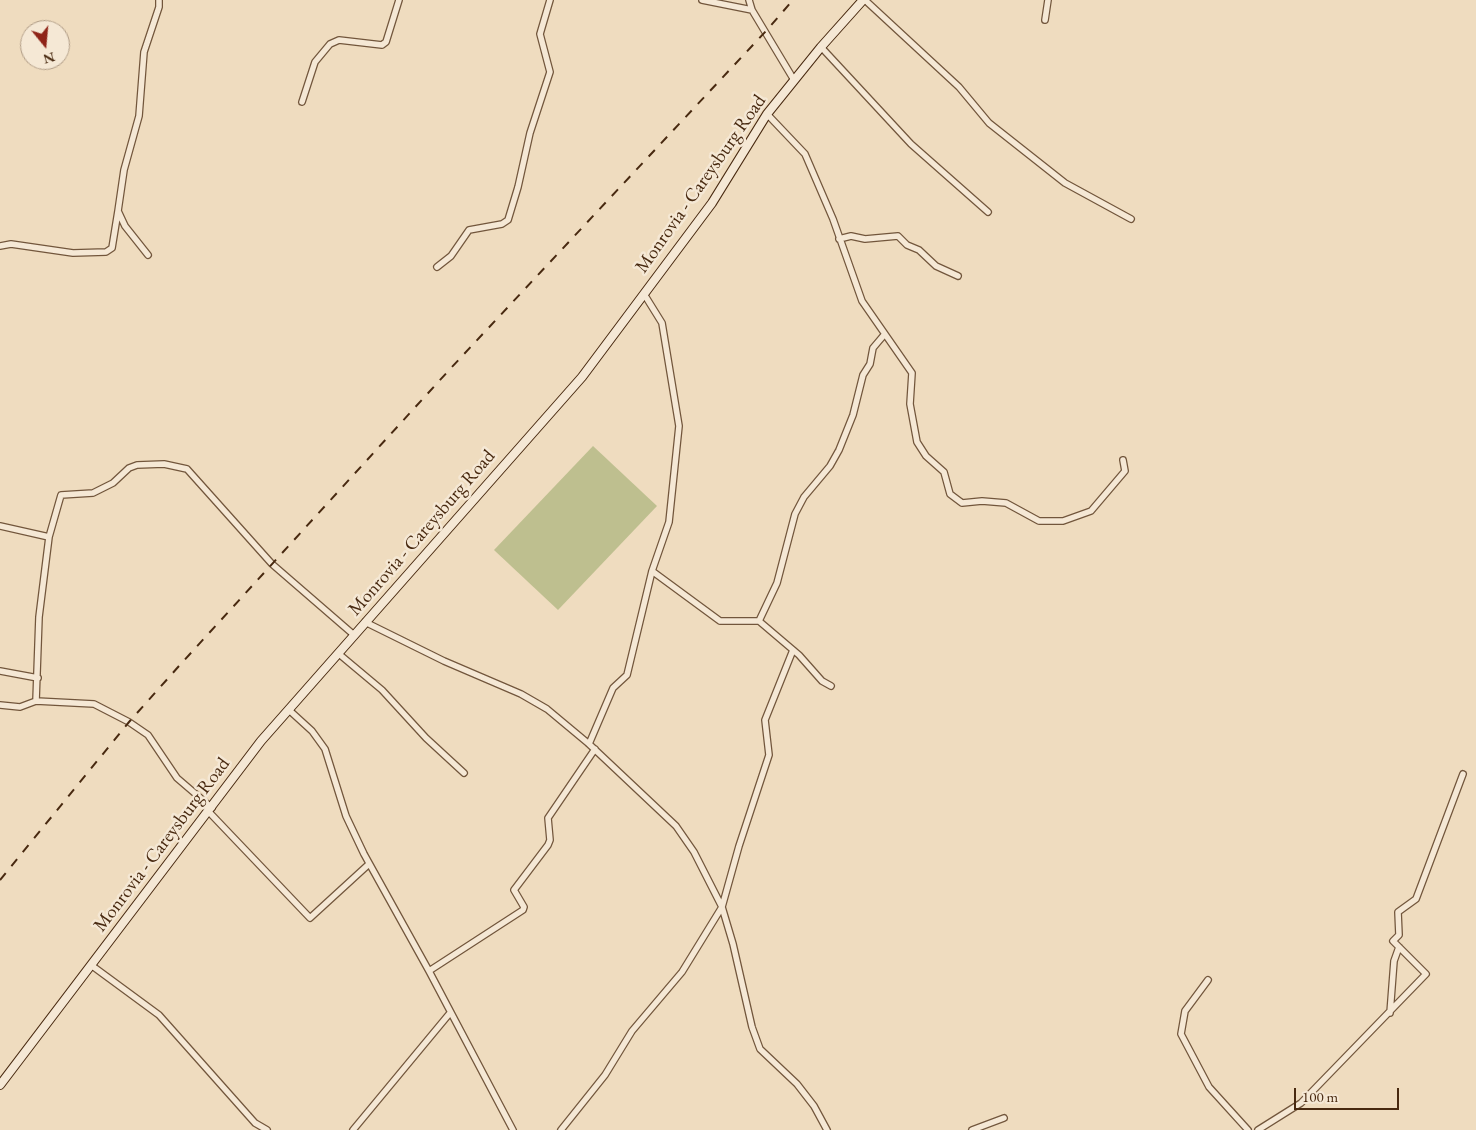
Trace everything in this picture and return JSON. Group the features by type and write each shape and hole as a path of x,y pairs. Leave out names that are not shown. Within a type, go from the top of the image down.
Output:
{"main road":[{"name":"Monrovia - Careysburg Road","path":"0,1085 211,810 261,741 582,377 712,203 767,114 821,47 864,0"}],"street":[{"path":"0,246 11,244 73,253 106,252 112,248 124,170 139,116 144,52 159,7 159,0"},
{"path":"302,102 315,62 330,44 339,40 382,45 386,42 399,0"},
{"path":"437,266 451,256 469,230 502,224 508,220 518,187 530,133 550,72 540,34 550,0"},
{"path":"702,0 752,10"},
{"path":"749,0 752,10 794,80"},
{"path":"864,0 959,87 989,123 1065,183 1131,218"},
{"path":"1045,20 1048,0"},
{"path":"821,47 911,144 988,212"},
{"path":"767,114 805,154 824,195 862,301 912,373 910,404 917,442 926,456 944,472 950,494 962,503 982,501 1006,503 1039,521 1063,521 1091,511 1125,471 1123,460"},
{"path":"118,211 125,226 148,255"},
{"path":"839,239 851,236 864,239 898,236 907,245 919,250 936,266 958,276"},
{"path":"589,744 613,688 627,675 652,571 670,522 679,426 662,323 644,294"},
{"path":"759,621 777,583 795,514 804,497 830,466 839,450 852,415 862,375 870,364 873,348 884,335"},
{"path":"36,701 40,617 50,537 61,495 93,493 113,483 128,468 137,465 164,464 188,469 272,564 354,635"},
{"path":"0,526 50,537"},
{"path":"652,571 720,621 759,621 822,680 831,686"},
{"path":"365,622 444,661 521,694 547,709 595,749 676,826 694,852 722,908 733,944 752,1027 760,1049 798,1084 814,1106 827,1130"},
{"path":"561,1130 605,1075 632,1031 682,972 722,908 739,846 770,755 765,720 792,650"},
{"path":"339,654 382,690 426,738 464,773"},
{"path":"0,671 38,678"},
{"path":"0,705 20,707 36,701 94,704 129,722 152,740 177,778 211,810 310,918 369,864"},
{"path":"289,710 312,731 325,749 346,816 369,864 429,971 513,1130"},
{"path":"429,971 523,910 524,907 514,890 548,845 550,840 548,818 595,749"},
{"path":"1258,1130 1300,1103 1426,974 1393,941 1399,935 1398,912 1416,900 1463,774"},
{"path":"1390,1013 1394,961 1399,946"},
{"path":"91,965 159,1014 255,1123 267,1130"},
{"path":"1208,980 1185,1011 1181,1034 1209,1087 1248,1130"},
{"path":"353,1130 450,1013"},
{"path":"972,1130 1004,1118"}],"green space":[{"path":"593,446 657,506 558,610 494,550"}],"railway":[{"path":"0,880 129,722 179,666 451,368 793,0"}]}
